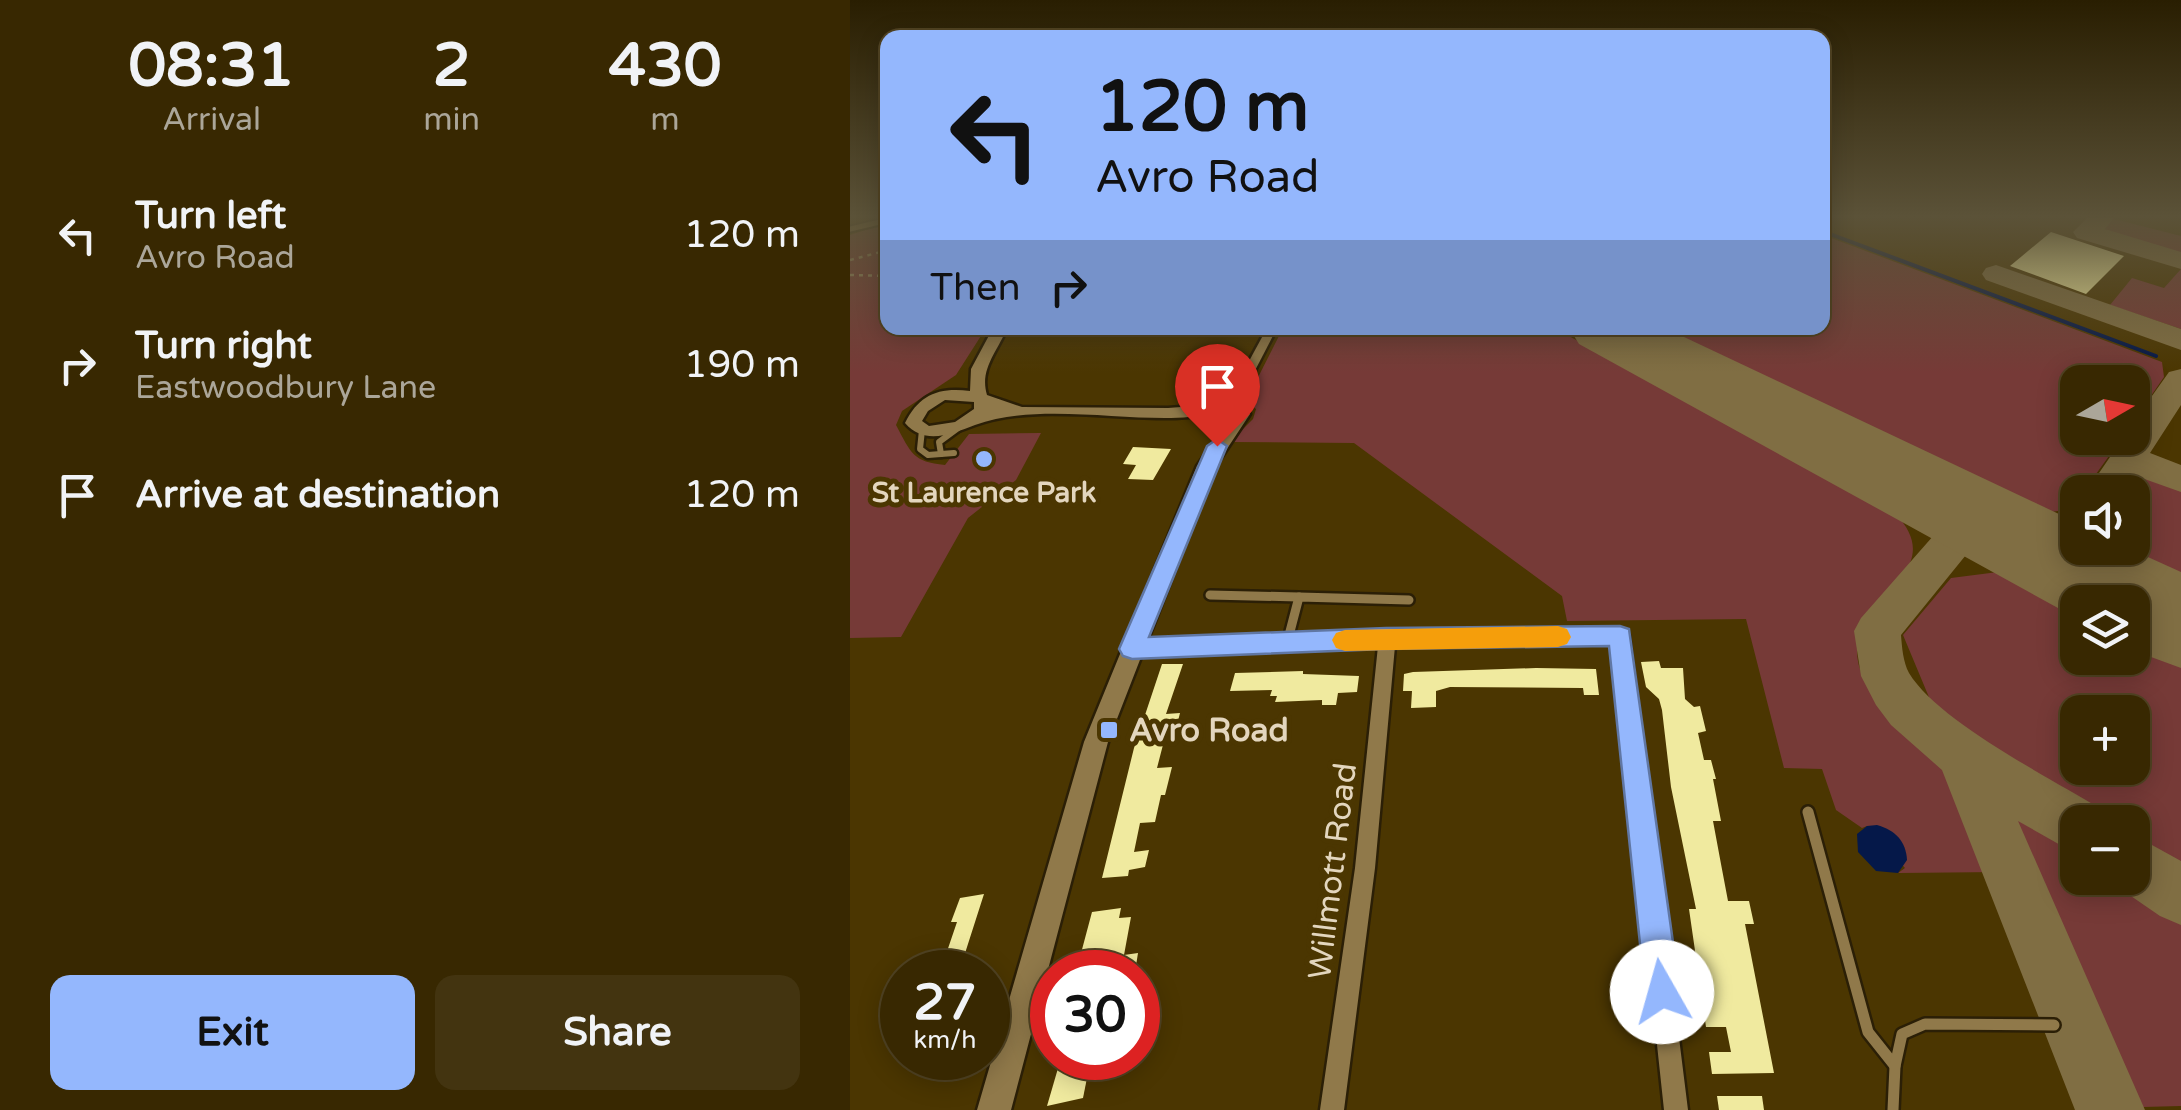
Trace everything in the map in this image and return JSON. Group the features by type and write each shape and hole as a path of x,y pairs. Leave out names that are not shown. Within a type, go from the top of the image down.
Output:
{"street":[{"path":"965,424 982,411 974,386 979,367 996,335"},
{"path":"994,1110 1082,790 1132,649 1242,385 1268,335"},
{"path":"979,367 915,416 913,422 922,430 934,432 997,415 1046,412 1180,414 1227,420"},
{"path":"938,399 955,394 980,397 1046,412"},
{"path":"1132,649 1386,639 1620,636 1676,1110"},
{"name":"Willmott Road","path":"1332,1110 1365,868 1386,639"}],"lane":[{"path":"941,454 939,442 965,424"},
{"path":"922,430 920,449 928,455 954,454"},
{"path":"1210,596 1409,600"},
{"path":"1287,643 1298,597"},
{"path":"1808,812 1868,1032 1895,1066"},
{"path":"1893,1110 1895,1066 1902,1034 1925,1024 2054,1025"}],"path":[{"path":"850,275 880,276"}],"shaded area":[{"path":"850,270 880,270 880,335 982,335 956,375 902,411 896,425 910,449 919,458 945,465 969,434 1041,433 1016,480 968,518 901,637 850,638"},
{"path":"1830,270 1916,270 2162,362 2164,377 2150,397 2150,365 2060,365 2060,455 2110,455 2095,475 2060,475 2060,511 2038,514 2006,508 1658,335 1830,335"},
{"path":"2181,270 2181,329 2110,305 2132,278 2164,288"},
{"path":"1279,335 1567,335 1894,512 1910,535 1912,554 1905,572 1865,624 1857,645 1860,669 1878,702 1945,762 1964,785 2000,872 1898,873 1905,868 1867,826 1862,828 1836,810 1822,769 1784,768 1746,619 1567,621 1562,596 1354,443 1230,442 1253,419 1256,409 1246,401"},
{"path":"2150,476 2181,483 2181,597 2150,582 2132,565 2150,565"},
{"path":"1998,572 2017,577 2060,600 2060,675 2150,675 2150,648 2181,665 2181,876 2150,855 2150,805 2074,805 1936,714 1903,635 1951,578"},
{"path":"1986,791 2060,841 2060,895 2140,895 2181,922 2181,1106 2143,1107 2105,1075"}],"water":[{"path":"1877,825 1902,842 1907,860 1898,873 1876,871 1858,852 1857,834 1867,826"}],"building":[{"path":"2020,270 2110,270 2086,294"},
{"path":"1133,447 1171,449 1153,480 1128,479 1136,465 1123,464"},
{"path":"1659,661 1661,668 1683,668 1685,699 1694,707 1700,706 1706,731 1698,733 1704,760 1711,760 1716,779 1721,821 1713,821 1728,901 1749,901 1754,924 1745,924 1774,1073 1712,1074 1709,1052 1731,1052 1726,1027 1706,1027 1689,909 1696,909 1671,787 1662,710 1659,699 1646,687 1641,662"},
{"path":"1162,664 1183,664 1166,714 1180,713 1174,737 1165,737 1157,768 1172,767 1165,795 1161,795 1155,822 1140,823 1134,852 1149,850 1145,867 1129,870 1128,876 1102,878 1134,748"},
{"path":"1596,669 1599,695 1584,695 1583,688 1450,687 1436,691 1436,707 1411,708 1412,691 1403,691 1404,674 1413,672"},
{"path":"1303,671 1359,676 1357,692 1338,693 1336,705 1322,705 1322,700 1275,702 1277,696 1270,696 1272,690 1230,691 1235,673"},
{"path":"984,894 966,950 947,950 957,922 951,922 960,898"},
{"path":"1121,908 1119,918 1131,917 1125,950 1082,950 1092,912"},
{"path":"1055,1080 1087,1080 1083,1098 1047,1106"},
{"path":"1717,1096 1762,1096 1764,1110 1719,1110"}],"waterway":[{"path":"1926,270 2156,356"}],"taxiway":[{"path":"1996,274 2181,340"},
{"path":"2116,475 2181,379"},
{"path":"2129,459 2181,479"},
{"path":"1939,499 1954,520 1955,539"},
{"path":"1955,539 1979,531 2023,542"},
{"path":"1955,539 1877,631 1880,654 1893,690 1929,728 1962,753"},
{"path":"2082,565 2107,585"},
{"path":"1962,753 2060,816"},
{"path":"1962,753 2110,1110"},
{"path":"2150,875 2181,895"}],"runway":[{"path":"1620,335 2181,623"}],"slow traffic":[{"path":"1345,640 1558,637"}],"place":[{"name":"St Laurence Park","path":"984,459"},
{"name":"Avro Road","path":"1109,730"}],"route":[{"path":"1217,446 1132,649 1386,639 1620,636 1662,992"}]}
